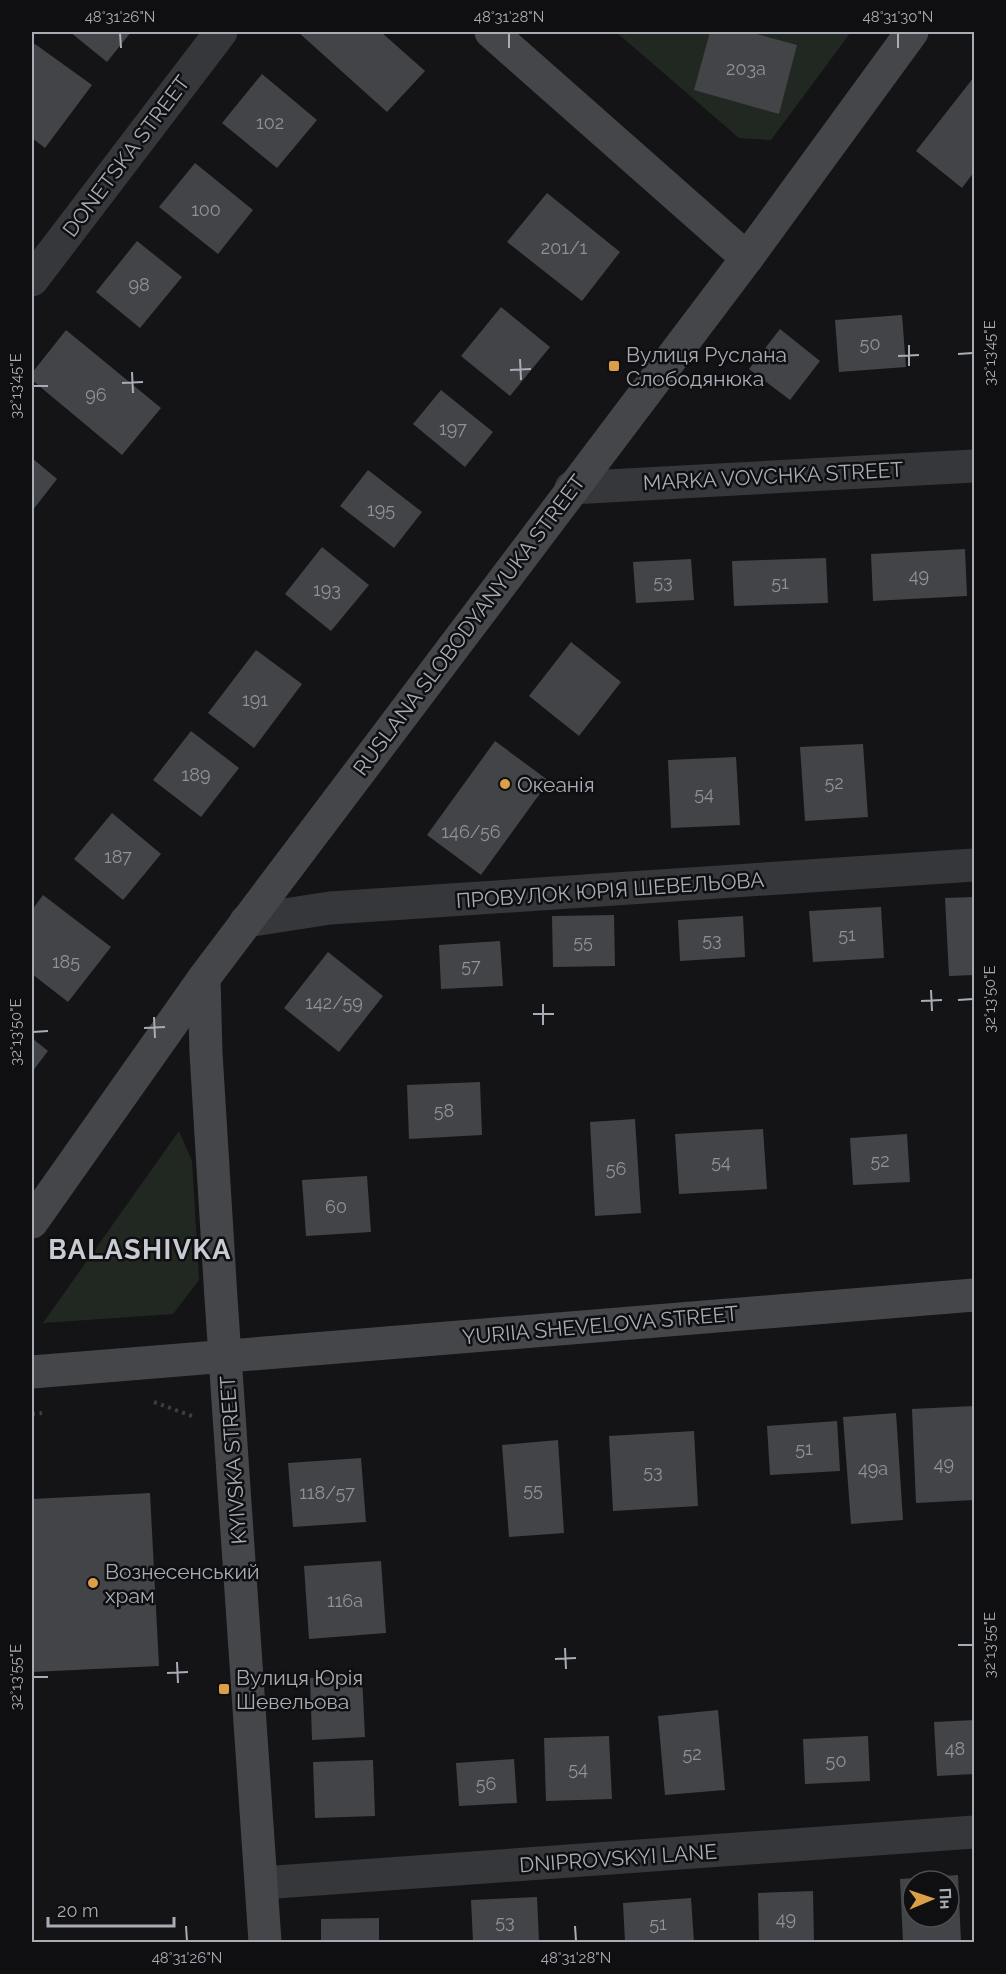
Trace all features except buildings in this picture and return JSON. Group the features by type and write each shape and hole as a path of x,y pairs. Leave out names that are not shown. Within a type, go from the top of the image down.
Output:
{"street":[{"name":"DONETSKA STREET","path":"32,280 221,32"},
{"path":"490,32 747,258"},
{"name":"RUSLANA SLOBODYANYUKA STREET","path":"32,1222 246,921 747,258 912,32"},
{"name":"MARKA VOVCHKA STREET","path":"571,488 975,466"},
{"name":"ПРОВУЛОК ЮРІЯ ШЕВЕЛЬОВА","path":"246,921 330,908 975,865"},
{"name":"KYIVSKA STREET","path":"204,978 206,1053 265,1942"},
{"name":"YURIIA SHEVELOVA STREET","path":"32,1372 975,1295"},
{"name":"DNIPROVSKYI LANE","path":"262,1883 975,1832"}],"path":[{"path":"153,1402 230,1428"},
{"path":"32,1414 54,1412"}],"shaded area":[{"path":"616,32 851,32 771,140 739,138"},
{"path":"179,1131 192,1161 199,1280 173,1314 43,1323"}],"place":[{"name":"Вулиця Руслана Слободянюка","path":"614,366"},
{"name":"Океанія","path":"505,784"},
{"name":"Вознесенський храм","path":"93,1583"},
{"name":"Вулиця Юрія Шевельова","path":"224,1689"}],"district":[{"name":"BALASHIVKA","path":"140,1249"}]}
